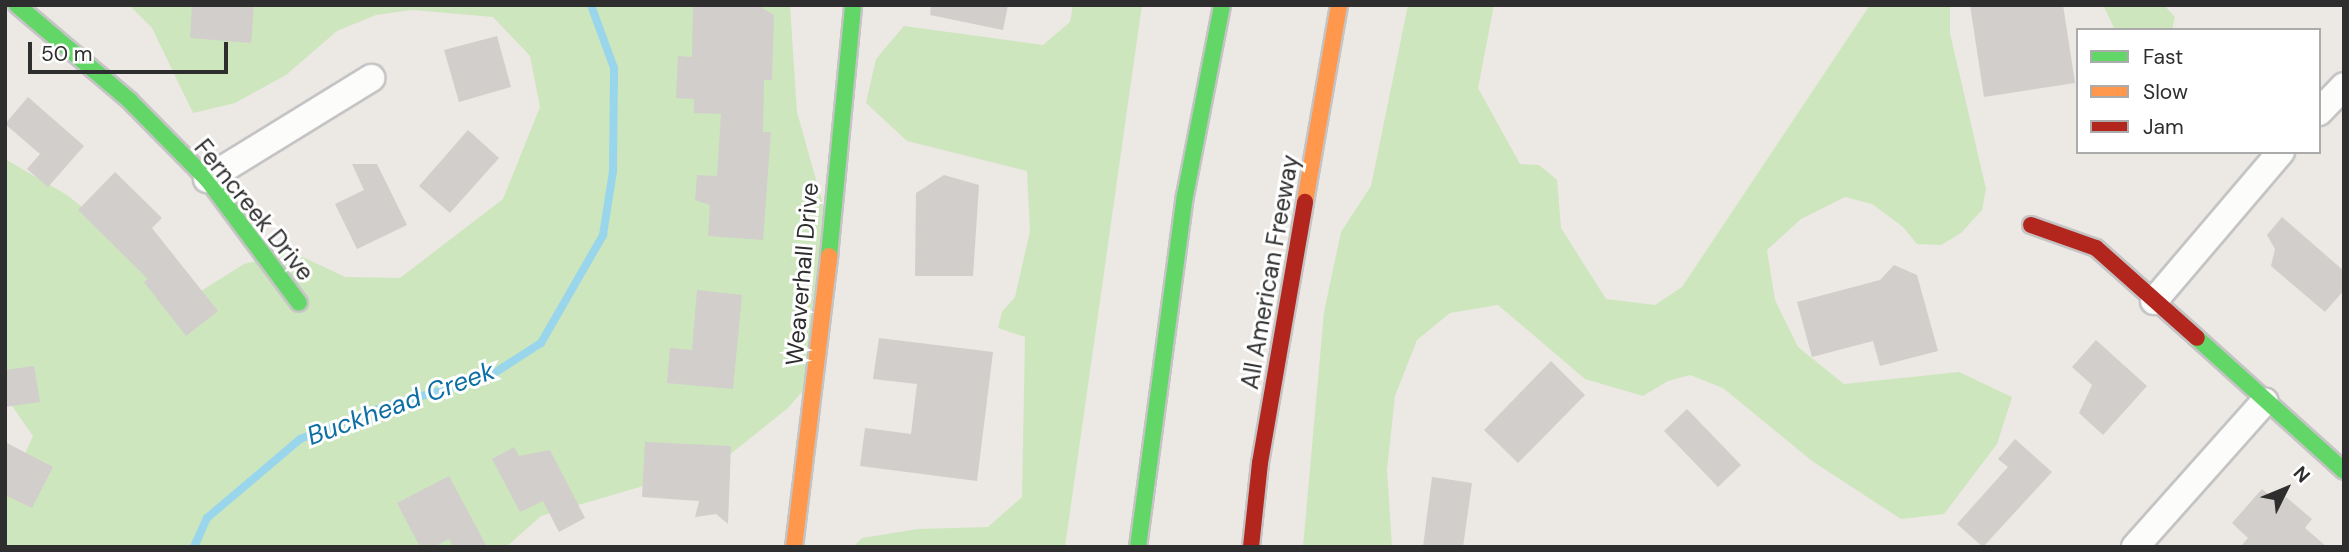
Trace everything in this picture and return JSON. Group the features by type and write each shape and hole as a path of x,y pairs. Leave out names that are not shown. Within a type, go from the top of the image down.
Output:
{"main road":[{"name":"Ferncreek Drive","path":"17,5 112,85 207,179 299,303"},
{"name":"Weaverhall Drive","path":"794,547 826,292 853,5"},
{"path":"1138,547 1185,195 1222,5"},
{"name":"All American Freeway","path":"1251,547 1260,463 1339,5"},
{"path":"2031,225 2096,248 2344,471"}],"street":[{"path":"207,179 371,78"},
{"path":"2321,110 2344,86"},
{"path":"2154,301 2279,154"},
{"path":"2134,547 2265,401"}],"green space":[{"path":"129,5 790,5 797,112 837,254 812,380 788,408 718,464 541,516 506,547 5,547 5,498 33,436 5,396 5,159 67,195 147,259 182,303 244,264 292,252 345,277 400,278 503,199 540,107 530,56 493,17 412,10 376,15 337,31 286,75 235,103 193,113 152,28"},
{"path":"1073,5 1142,5 1065,547 853,547 862,538 918,529 988,527 1022,497 1025,337 998,328 1002,312 1015,297 1030,231 1027,171 907,141 866,103 876,59 904,26 1043,45 1070,22"},
{"path":"1408,5 1494,5 1478,88 1520,164 1539,165 1557,180 1561,228 1606,299 1655,305 1682,287 1870,5 1950,5 1950,33 1986,189 1982,210 1961,233 1941,245 1917,244 1903,227 1872,204 1845,197 1801,219 1767,250 1775,300 1798,347 1844,384 1959,372 2012,397 1997,444 1944,514 1901,519 1812,461 1723,388 1690,375 1668,381 1643,396 1585,379 1498,305 1450,313 1417,340 1395,396 1387,470 1392,547 1303,547 1324,312 1341,232 1371,186"},
{"path":"2103,5 2164,5 2175,17 2172,28 2114,28"}],"building":[{"path":"192,5 254,5 251,43 190,38"},
{"path":"693,5 757,5 774,15 772,80 764,80 763,132 771,132 763,240 708,236 710,205 695,200 697,175 717,176 721,114 694,113 694,99 676,98 678,56 692,57"},
{"path":"931,5 1008,5 1003,30 930,15"},
{"path":"1970,5 2063,5 2075,83 1984,97"},
{"path":"497,36 511,87 459,102 444,50"},
{"path":"28,97 84,146 48,187 27,169 40,154 5,124"},
{"path":"468,130 499,158 450,213 419,186"},
{"path":"352,164 377,164 407,225 357,249 335,204 364,190"},
{"path":"115,172 162,218 152,228 218,311 186,336 144,282 148,279 78,210"},
{"path":"944,175 979,185 973,276 915,276 916,193"},
{"path":"2282,217 2344,271 2344,290 2325,312 2271,266 2275,249 2267,235"},
{"path":"1894,265 1917,275 1938,351 1880,366 1873,341 1812,357 1797,302 1880,280"},
{"path":"697,290 742,295 733,389 667,383 670,348 692,350"},
{"path":"879,338 993,352 977,481 860,466 865,428 911,434 917,384 873,379"},
{"path":"2096,340 2147,386 2103,435 2079,413 2092,385 2072,367"},
{"path":"1551,361 1585,395 1518,463 1484,430"},
{"path":"34,366 40,402 5,407 5,370"},
{"path":"1687,409 1741,465 1718,487 1664,431"},
{"path":"2015,439 2052,472 1983,547 1957,524 2008,467 1998,459"},
{"path":"5,442 53,467 32,508 5,495"},
{"path":"645,442 731,446 728,524 716,514 695,517 699,501 642,497"},
{"path":"514,447 519,456 550,450 585,518 559,532 543,501 520,512 492,459"},
{"path":"449,476 487,547 453,547 449,539 434,547 420,547 397,503"},
{"path":"1432,477 1472,483 1463,547 1423,547"},
{"path":"2262,489 2280,504 2286,497 2312,519 2305,528 2327,547 2240,547 2248,538 2232,523"}],"waterway":[{"name":"Buckhead Creek","path":"194,547 207,518 300,439 383,407 488,377 541,343 603,235 613,171 614,68 591,5"}],"traffic: fast":[{"path":"17,5 130,101 207,179 299,303"},
{"path":"829,256 853,5"},
{"path":"1138,547 1185,196 1222,5"},
{"path":"2197,338 2344,471"}],"traffic: slow":[{"path":"1305,202 1339,5"},
{"path":"794,547 829,256"}],"traffic: jam":[{"path":"1251,547 1260,463 1305,202"},
{"path":"2031,225 2096,248 2197,338"}]}
